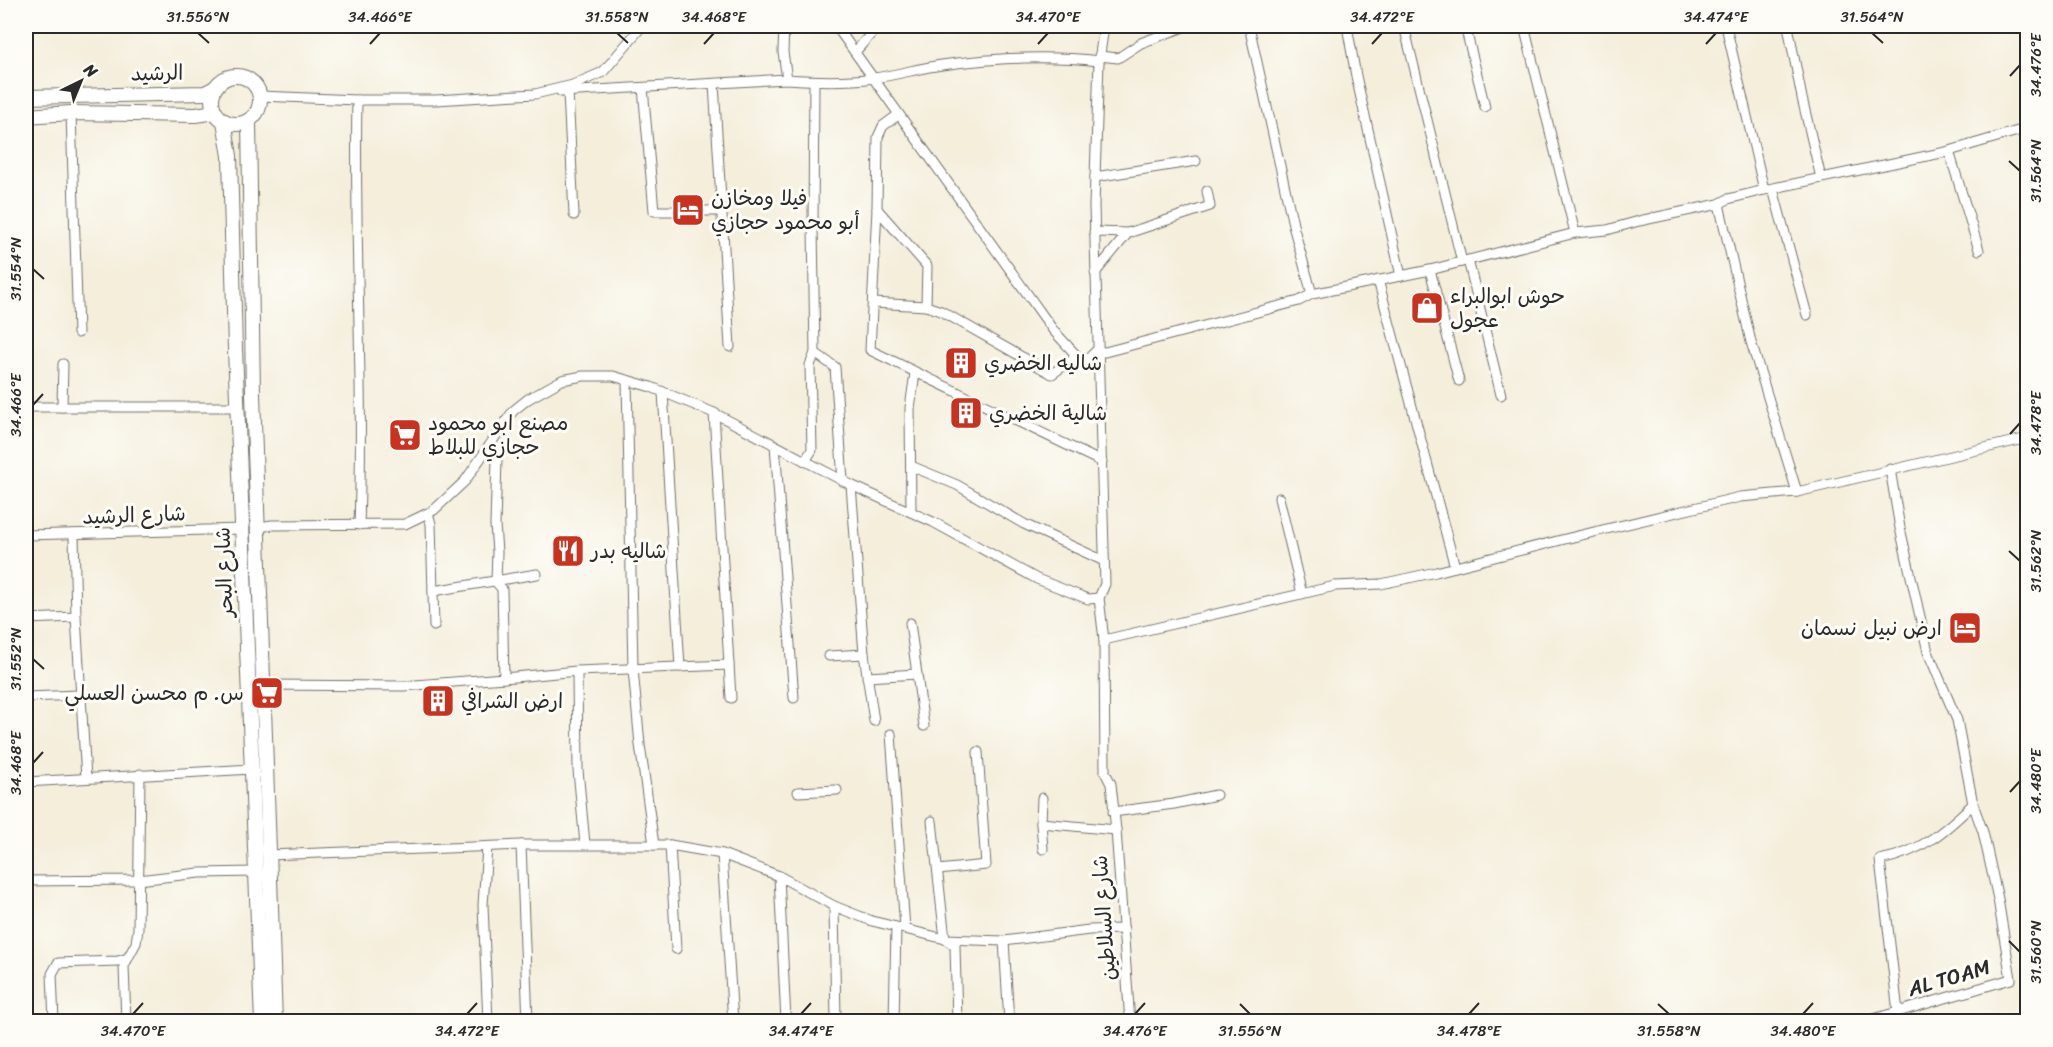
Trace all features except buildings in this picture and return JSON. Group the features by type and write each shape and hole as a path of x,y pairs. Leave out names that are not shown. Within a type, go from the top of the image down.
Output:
{"main road":[{"path":"229,77 242,77 253,83 260,96 259,110 249,121 241,124 232,124 219,116 212,104 215,88 229,77"},
{"name":"الرشيد","path":"26,97 206,93 215,88"},
{"name":"الرشيد","path":"26,116 71,113 219,116"},
{"name":"شارع البحر","path":"219,116 230,156 237,407 261,1022"},
{"name":"شارع البحر","path":"249,121 253,394 265,685 275,1022"},
{"path":"247,623 262,622"}],"street":[{"path":"535,94 573,85 603,72 642,26"},
{"path":"784,26 783,52 787,80"},
{"path":"836,26 1053,330 1077,356 1088,359 1096,351 1105,352 1299,302 1312,294 1430,270 1575,233 1607,230 1719,204 1728,199 1948,151 2028,128"},
{"path":"855,52 878,26"},
{"name":"شارع السلاطين","path":"1104,26 1099,58 1094,232 1105,584 1099,598 1104,640 1105,772 1111,784 1116,830 1130,1022"},
{"path":"260,96 436,100 787,80 875,78 941,65 1003,59 1119,58 1141,43 1186,26"},
{"path":"1249,26 1294,229 1312,294"},
{"path":"1347,26 1401,276"},
{"path":"1404,26 1501,395"},
{"path":"1464,26 1485,107"},
{"path":"1524,26 1575,233"},
{"path":"1726,26 1769,190 1807,315"},
{"path":"1788,26 1821,178"},
{"path":"805,461 812,450 810,365 815,353 814,81"},
{"path":"714,84 730,347"},
{"path":"643,88 654,211 722,211"},
{"path":"568,92 574,215"},
{"path":"357,100 355,177 362,444 359,525"},
{"path":"71,113 78,333"},
{"path":"898,115 884,126 878,137 870,350 1102,462"},
{"path":"1948,151 1979,250"},
{"path":"1095,177 1196,161"},
{"path":"1094,232 1128,233 1210,206 1207,191"},
{"path":"1719,204 1751,342 1797,492"},
{"path":"877,209 927,266 926,306"},
{"path":"1095,273 1128,233"},
{"path":"1430,270 1459,381"},
{"path":"1378,280 1455,567"},
{"path":"873,303 926,306 941,311 1052,374 1077,356"},
{"path":"815,353 836,367 864,654 874,721"},
{"path":"62,406 63,364"},
{"path":"911,512 910,408 915,373"},
{"path":"259,527 405,524 434,510 465,481 513,411 528,399 562,380 599,375 627,380 714,413 847,483 911,512 1037,579 1088,598 1099,598"},
{"path":"627,380 633,669 640,745 654,845"},
{"path":"663,392 680,667"},
{"path":"26,407 237,407"},
{"path":"714,413 731,698"},
{"path":"1104,640 1335,586 1381,584 1740,497 1797,492 2028,438"},
{"path":"775,445 794,699"},
{"path":"488,448 497,459 496,582 502,589 504,678"},
{"path":"910,466 957,485 1024,524 1104,561"},
{"path":"1890,470 1900,528 1928,652 1957,720 1973,804 1937,837 1912,851 1880,860 1898,1012"},
{"path":"1279,498 1302,594"},
{"path":"428,513 431,524 434,626"},
{"name":"شارع الرشيد","path":"26,535 243,529"},
{"path":"74,535 76,617 86,778"},
{"path":"433,591 537,574"},
{"path":"26,619 76,617"},
{"path":"910,623 924,726"},
{"path":"829,656 864,654"},
{"path":"265,685 403,686 577,671 729,665"},
{"path":"577,671 578,770 585,844"},
{"path":"867,677 917,674"},
{"path":"26,697 80,695"},
{"path":"891,734 901,928 894,1022"},
{"path":"938,870 986,865 978,752"},
{"path":"26,782 140,774 252,770"},
{"path":"126,1022 124,966 136,943 140,774"},
{"path":"798,792 837,790"},
{"path":"1113,812 1174,804 1216,795"},
{"path":"1042,798 1043,849"},
{"name":"AL TOAM","path":"1863,1022 2011,979 1998,899 1983,832 1973,804"},
{"path":"932,821 945,939 955,946 957,1022"},
{"path":"1041,823 1116,830"},
{"path":"521,845 528,1022"},
{"path":"269,855 521,845 670,845 722,854 779,876 834,906 901,928 945,939 1004,941 1089,930 1124,929"},
{"path":"670,845 676,949"},
{"path":"488,847 483,905 488,1022"},
{"path":"722,854 733,1022"},
{"path":"26,881 138,880 199,873 256,872"},
{"path":"779,876 786,1022"},
{"path":"834,906 836,1022"},
{"path":"1004,941 1009,1022"},
{"path":"54,1022 52,974 58,963 118,961 128,958"}],"place":[{"name":"فيلا ومخازن أبو محمود حجازي","path":"688,210"},
{"name":"حوش ابوالبراء عجول","path":"1427,308"},
{"name":"شاليه الخضري","path":"961,363"},
{"name":"شالية الخضري","path":"966,413"},
{"name":"مصنع ابو محمود حجازي للبلاط","path":"405,435"},
{"name":"شاليه بدر","path":"568,551"},
{"name":"ارض نبيل نسمان","path":"1965,628"},
{"name":"س. م محسن العسلي","path":"267,693"},
{"name":"ارض الشرافي","path":"438,701"}]}
